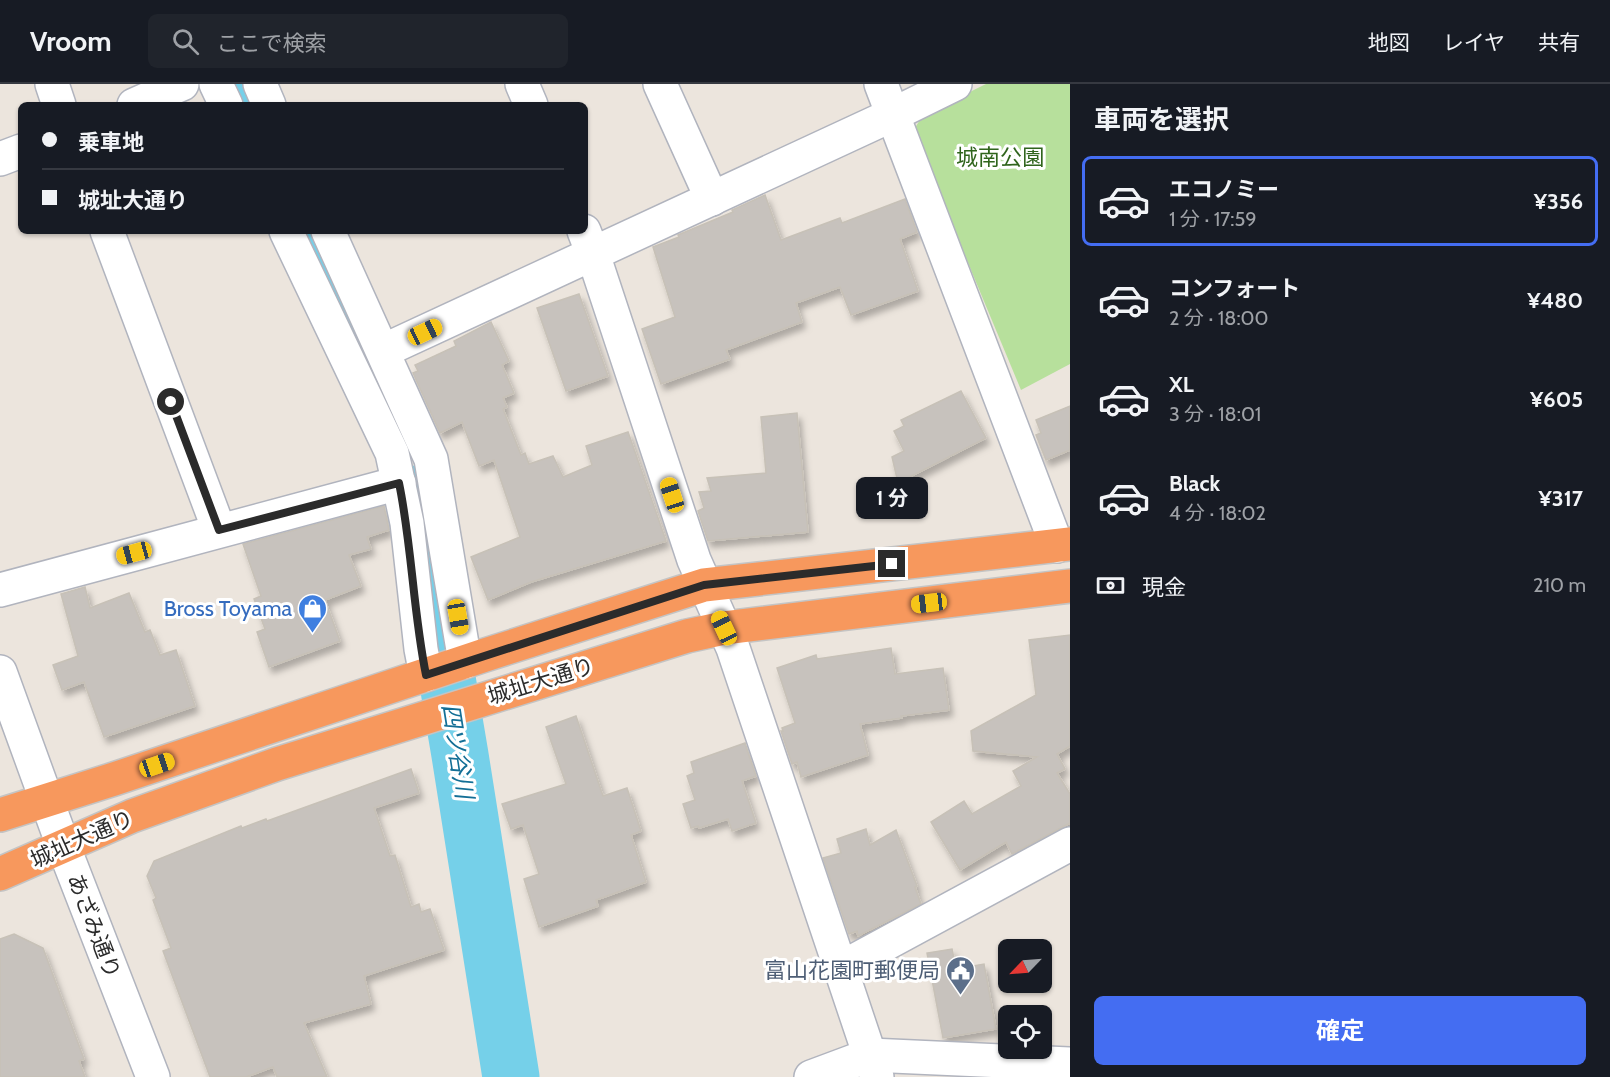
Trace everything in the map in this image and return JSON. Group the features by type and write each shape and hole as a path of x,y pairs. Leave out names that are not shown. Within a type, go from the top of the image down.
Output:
{"highway":[{"name":"城址大通り","path":"0,815 704,585 1064,545"},
{"name":"城址大通り","path":"0,874 64,848 132,816 266,768 687,636 724,628 1070,586"}],"street":[{"path":"51,84 58,102"},
{"path":"141,102 182,84"},
{"path":"216,84 225,102"},
{"path":"260,84 268,102"},
{"path":"522,84 530,102"},
{"path":"660,84 712,199"},
{"path":"881,84 1064,545"},
{"path":"383,351 588,242 712,199 955,84"},
{"path":"0,159 18,152"},
{"path":"108,234 219,530"},
{"path":"287,234 392,453 407,523 421,649 446,668"},
{"path":"329,234 431,459 446,668"},
{"path":"588,242 694,560 733,648 873,1066"},
{"path":"0,590 399,483"},
{"name":"あざみ通り","path":"0,672 64,848 153,1077"},
{"path":"841,968 1070,844"},
{"path":"811,1077 873,1066 1062,1068"}],"green space":[{"name":"城南公園","path":"986,84 1070,84 1070,364 1021,390 913,131 923,115"}],"building":[{"path":"765,195 781,240 840,218 842,223 905,199 917,232 900,239 918,291 851,315 840,287 796,303 802,322 726,350 730,359 661,384 642,329 675,317 653,247 733,212 732,210"},
{"path":"579,294 608,376 566,391 537,308"},
{"path":"491,322 509,361 502,365 514,393 503,398 507,407 503,409 521,455 525,453 529,464 553,456 563,477 592,465 586,446 628,432 666,541 531,582 488,600 471,557 520,537 494,460 479,466 462,422 440,433 413,373 418,371 415,365 456,346 454,341"},
{"path":"961,391 986,438 898,483 892,457 904,451 894,431 904,426 901,420"},
{"path":"1070,406 1070,450 1046,460 1036,435 1041,433 1036,420"},
{"path":"797,413 808,532 708,541 698,511 704,508 699,492 711,491 707,478 766,473 761,417"},
{"path":"384,506 389,530 367,537 371,549 349,555 361,586 325,600 340,641 269,667 257,632 265,629 254,599 261,596 243,544"},
{"path":"85,587 90,608 129,593 145,632 150,630 160,655 176,650 195,706 104,737 84,682 62,690 53,665 78,656 61,594"},
{"path":"1070,635 1070,746 1057,754 1065,769 1057,773 1070,794 1070,823 1012,854 1006,842 960,870 931,822 964,801 972,814 1021,786 1013,771 1037,757 973,751 971,731 1036,695 1029,640"},
{"path":"891,648 895,674 943,668 949,710 860,724 868,755 801,777 797,762 792,764 781,731 783,731 782,728 795,723 777,668 816,655 817,659"},
{"path":"576,716 603,796 627,788 641,831 631,835 646,882 596,900 598,906 539,927 524,879 539,874 523,825 511,829 502,804 566,784 546,727"},
{"path":"745,743 756,776 742,781 756,823 732,831 728,819 699,828 698,826 691,828 683,804 695,800 687,776 694,773 691,762"},
{"path":"411,769 419,793 374,808 390,856 395,855 411,907 419,904 421,912 430,909 444,950 364,976 371,1004 304,1023 327,1077 277,1077 273,1067 246,1077 210,1077 163,951 171,948 153,900 156,898 147,876 154,861 241,826 242,828 266,819 267,821"},
{"path":"866,829 870,845 896,830 917,886 915,887 921,904 858,936 857,931 849,934 823,858 841,853 837,839"},
{"path":"14,934 43,948 84,1059 79,1061 85,1077 0,1077 0,939"},
{"path":"952,949 956,969 984,964 996,1029 943,1038 927,953"}],"waterway":[{"name":"四ツ谷川","path":"237,84 246,102"},
{"name":"四ツ谷川","path":"306,234 355,339"},
{"name":"四ツ谷川","path":"416,494 511,1077"}],"place":[{"name":"Bross Toyama","path":"313,634"},
{"name":"富山花園町郵便局","path":"961,996"}],"route":[{"path":"171,402 219,530 399,483 407,523 426,675 704,585 892,564"}]}
